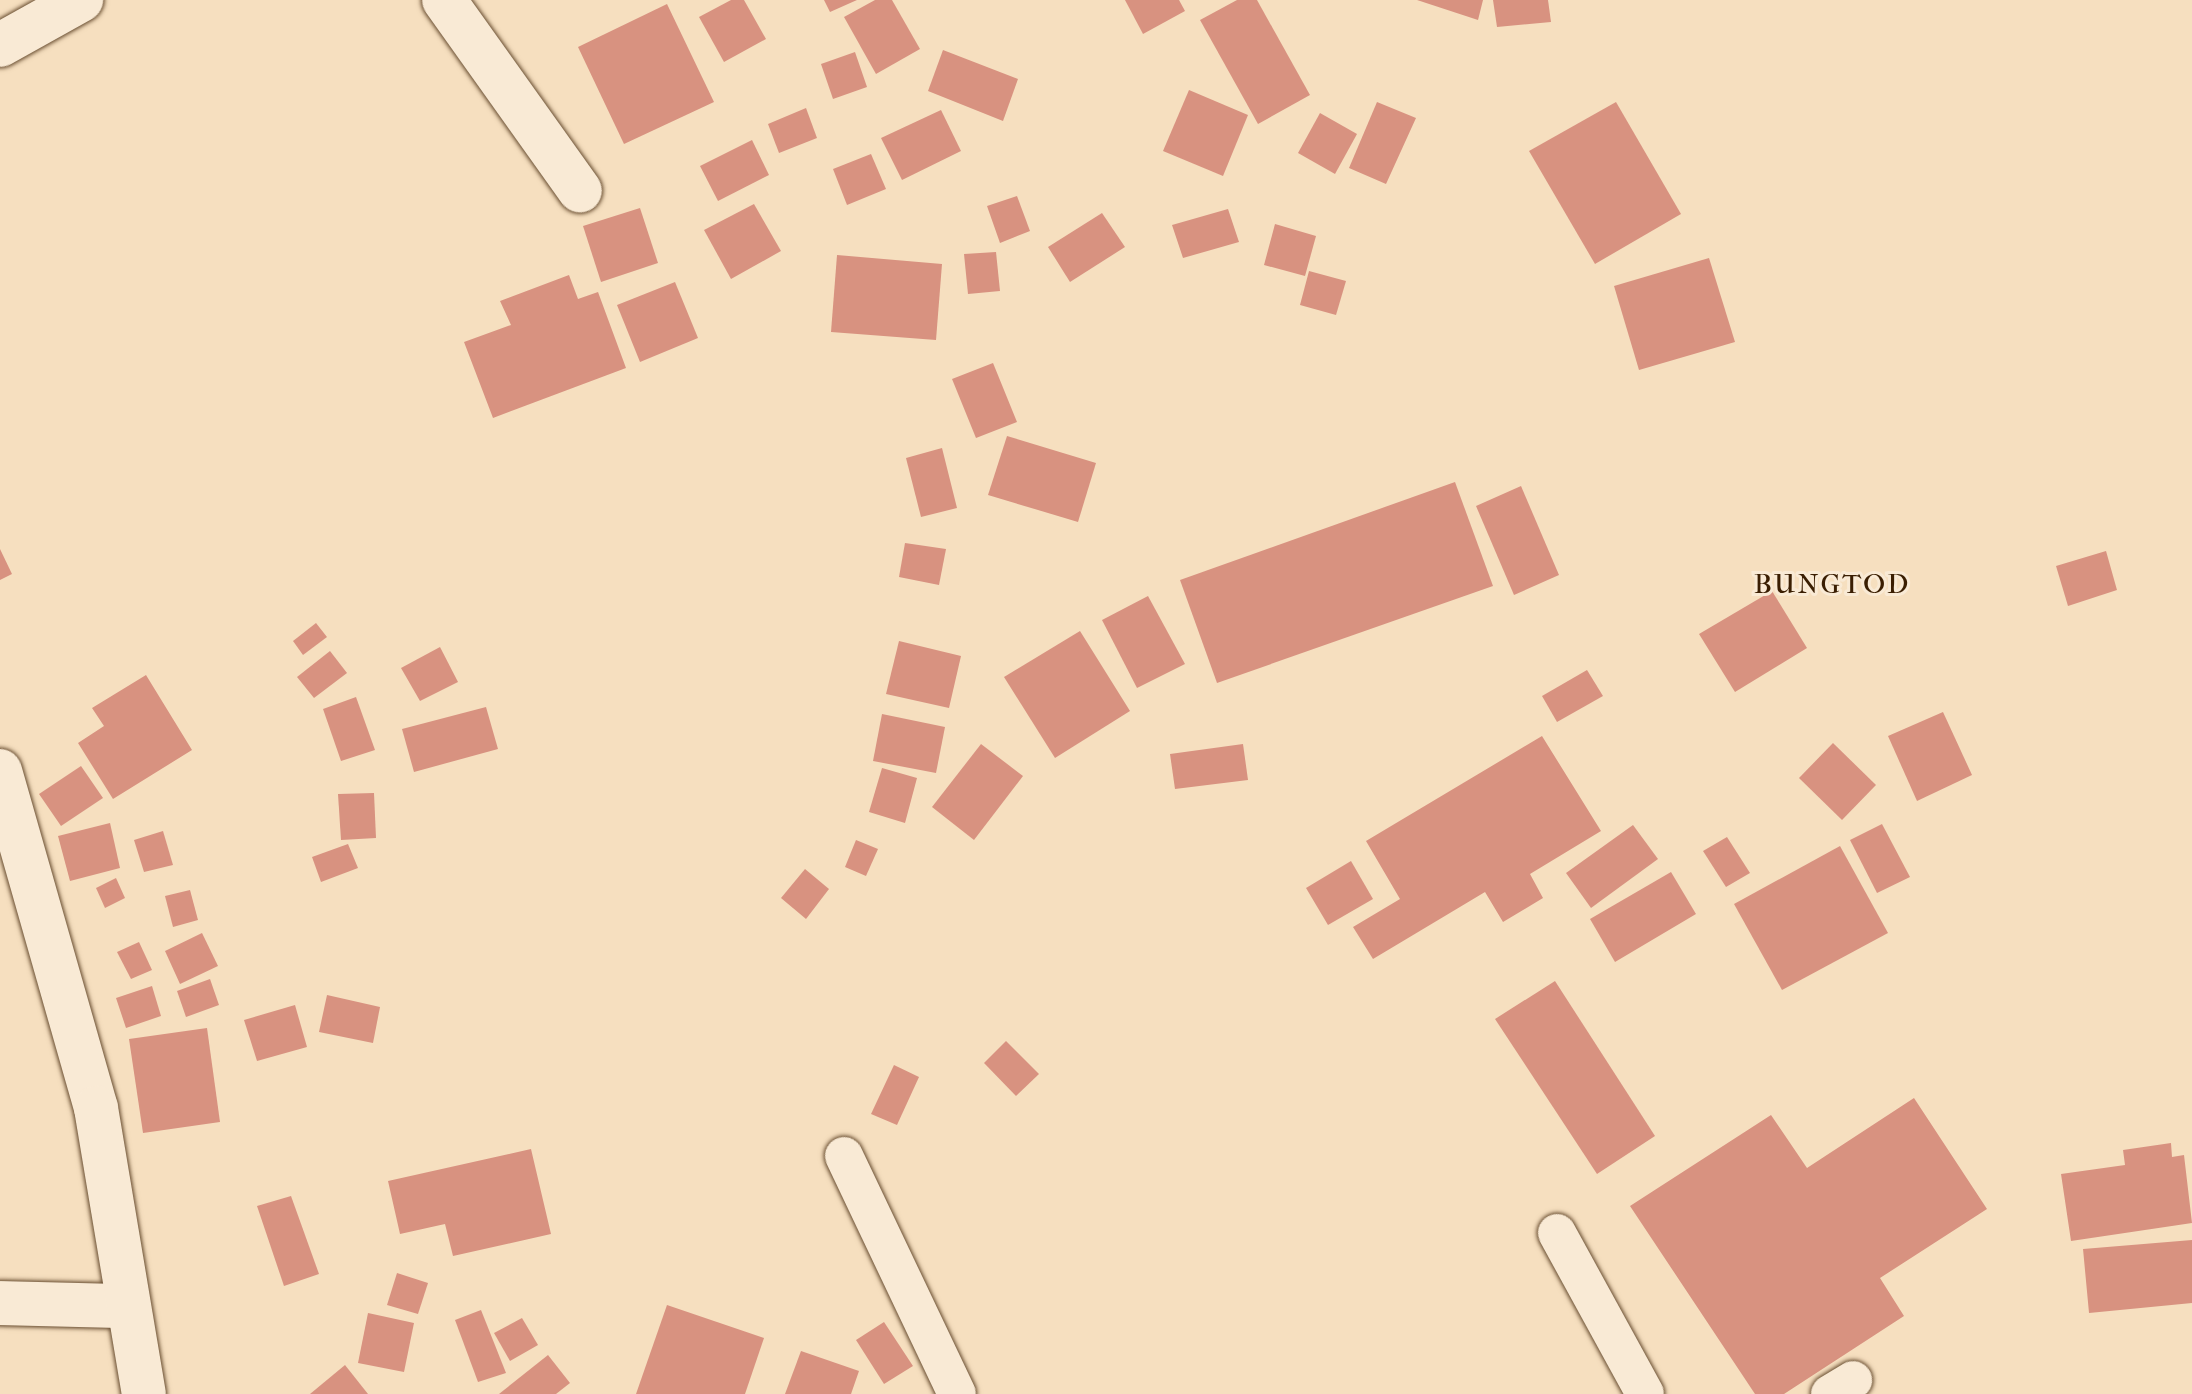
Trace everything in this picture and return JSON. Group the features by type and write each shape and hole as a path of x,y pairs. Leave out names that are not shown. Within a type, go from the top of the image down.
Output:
{"street":[{"path":"0,45 81,0"},
{"path":"444,0 580,191"},
{"path":"0,771 96,1108 144,1394"},
{"path":"0,1303 127,1306"}],"lane":[{"path":"844,1156 957,1394"},
{"path":"1557,1233 1645,1394"}],"building":[{"path":"731,0 744,0 766,39 724,62 699,17"},
{"path":"824,0 857,0 830,12"},
{"path":"875,0 892,0 920,49 876,74 844,17"},
{"path":"1125,0 1179,0 1185,11 1143,34"},
{"path":"1237,0 1257,0 1310,95 1258,124 1200,20"},
{"path":"1417,0 1483,0 1478,20"},
{"path":"1493,0 1548,0 1551,22 1497,27"},
{"path":"667,4 714,102 624,144 578,47"},
{"path":"943,50 1018,79 1003,121 928,91"},
{"path":"855,52 867,87 833,99 821,64"},
{"path":"1189,90 1248,115 1223,176 1163,151"},
{"path":"1377,102 1416,118 1386,184 1349,168"},
{"path":"1616,102 1681,214 1595,264 1529,151"},
{"path":"806,108 817,138 779,153 768,124"},
{"path":"941,110 961,151 902,180 881,138"},
{"path":"1320,113 1357,134 1335,174 1298,153"},
{"path":"752,140 769,175 718,201 700,166"},
{"path":"871,154 886,189 847,205 833,169"},
{"path":"1017,196 1030,231 1000,243 987,206"},
{"path":"754,204 781,251 731,279 704,230"},
{"path":"640,208 658,263 601,282 583,226"},
{"path":"1228,209 1239,242 1183,258 1172,225"},
{"path":"1102,213 1125,247 1070,282 1048,247"},
{"path":"1275,224 1316,236 1305,276 1264,265"},
{"path":"996,252 1000,291 968,294 964,254"},
{"path":"837,255 942,264 936,340 831,332"},
{"path":"1709,258 1735,342 1639,370 1614,286"},
{"path":"1309,271 1346,281 1336,315 1300,305"},
{"path":"569,275 578,299 598,292 626,368 493,418 464,342 511,325 500,301"},
{"path":"675,282 698,338 640,362 617,305"},
{"path":"993,363 1017,422 976,438 952,379"},
{"path":"1007,436 1096,463 1078,522 988,495"},
{"path":"942,448 957,508 921,517 906,458"},
{"path":"1455,482 1493,586 1217,683 1180,580"},
{"path":"1521,486 1559,575 1514,595 1476,506"},
{"path":"905,543 946,549 939,585 899,577"},
{"path":"0,549 12,574 0,580"},
{"path":"2106,551 2117,590 2068,606 2056,566"},
{"path":"1772,591 1807,648 1735,692 1699,634"},
{"path":"1148,596 1185,664 1137,688 1102,620"},
{"path":"316,623 327,637 303,655 293,641"},
{"path":"1080,631 1130,711 1055,758 1004,677"},
{"path":"899,641 961,656 949,708 886,694"},
{"path":"440,647 458,682 420,701 401,668"},
{"path":"330,651 347,673 314,698 297,677"},
{"path":"1587,670 1603,696 1557,722 1542,696"},
{"path":"146,675 192,750 113,799 78,743 104,726 92,708"},
{"path":"356,697 375,750 341,761 323,709"},
{"path":"486,707 498,749 414,772 402,729"},
{"path":"1943,712 1972,775 1917,801 1888,736"},
{"path":"882,714 945,727 936,773 873,761"},
{"path":"1542,736 1601,831 1530,874 1543,898 1503,922 1485,892 1373,959 1353,927 1400,899 1366,841"},
{"path":"1833,743 1876,785 1842,820 1799,778"},
{"path":"981,744 1023,776 974,840 932,807"},
{"path":"1243,744 1248,780 1175,789 1170,754"},
{"path":"81,766 103,798 61,826 39,794"},
{"path":"882,768 917,778 905,823 869,812"},
{"path":"374,793 376,838 341,840 338,794"},
{"path":"110,823 120,868 70,881 58,836"},
{"path":"1882,824 1910,877 1877,893 1850,840"},
{"path":"1633,825 1658,859 1591,908 1566,873"},
{"path":"163,831 173,865 144,872 134,840"},
{"path":"1727,837 1750,873 1726,887 1703,851"},
{"path":"856,840 878,849 866,876 845,867"},
{"path":"348,844 358,868 321,882 312,857"},
{"path":"1840,846 1888,933 1782,990 1734,904"},
{"path":"1351,861 1373,899 1328,925 1306,888"},
{"path":"805,869 829,889 806,919 781,898"},
{"path":"1671,872 1696,914 1615,962 1590,919"},
{"path":"116,878 125,898 105,908 96,888"},
{"path":"190,890 198,920 173,927 165,896"},
{"path":"202,933 218,966 180,984 165,951"},
{"path":"139,942 152,970 131,979 117,952"},
{"path":"210,979 219,1005 186,1017 177,991"},
{"path":"1555,981 1655,1136 1597,1174 1495,1019"},
{"path":"152,986 161,1016 126,1028 116,998"},
{"path":"327,995 380,1007 373,1043 319,1032"},
{"path":"295,1005 307,1047 257,1061 244,1020"},
{"path":"207,1028 220,1122 143,1133 129,1039"},
{"path":"1006,1041 1039,1074 1016,1096 984,1063"},
{"path":"894,1065 919,1077 897,1125 871,1114"},
{"path":"1914,1098 1987,1209 1880,1278 1904,1316 1784,1394 1755,1394 1630,1206 1771,1115 1807,1168"},
{"path":"2171,1143 2172,1157 2184,1155 2192,1223 2071,1241 2061,1174 2125,1165 2123,1150"},
{"path":"531,1149 551,1234 453,1256 445,1224 400,1234 388,1181"},
{"path":"291,1196 319,1274 284,1286 257,1206"},
{"path":"2192,1240 2192,1303 2089,1313 2083,1249"},
{"path":"397,1273 428,1283 418,1314 387,1305"},
{"path":"667,1305 764,1338 745,1394 636,1394"},
{"path":"481,1310 506,1373 478,1382 455,1320"},
{"path":"368,1313 414,1323 404,1372 358,1363"},
{"path":"522,1318 538,1345 510,1361 494,1333"},
{"path":"884,1322 913,1366 884,1384 856,1340"},
{"path":"801,1351 859,1371 851,1394 785,1394"},
{"path":"548,1355 570,1383 556,1394 499,1394"},
{"path":"345,1365 368,1394 310,1394"}],"district":[{"name":"BUNGTOD","path":"1832,584"}]}
